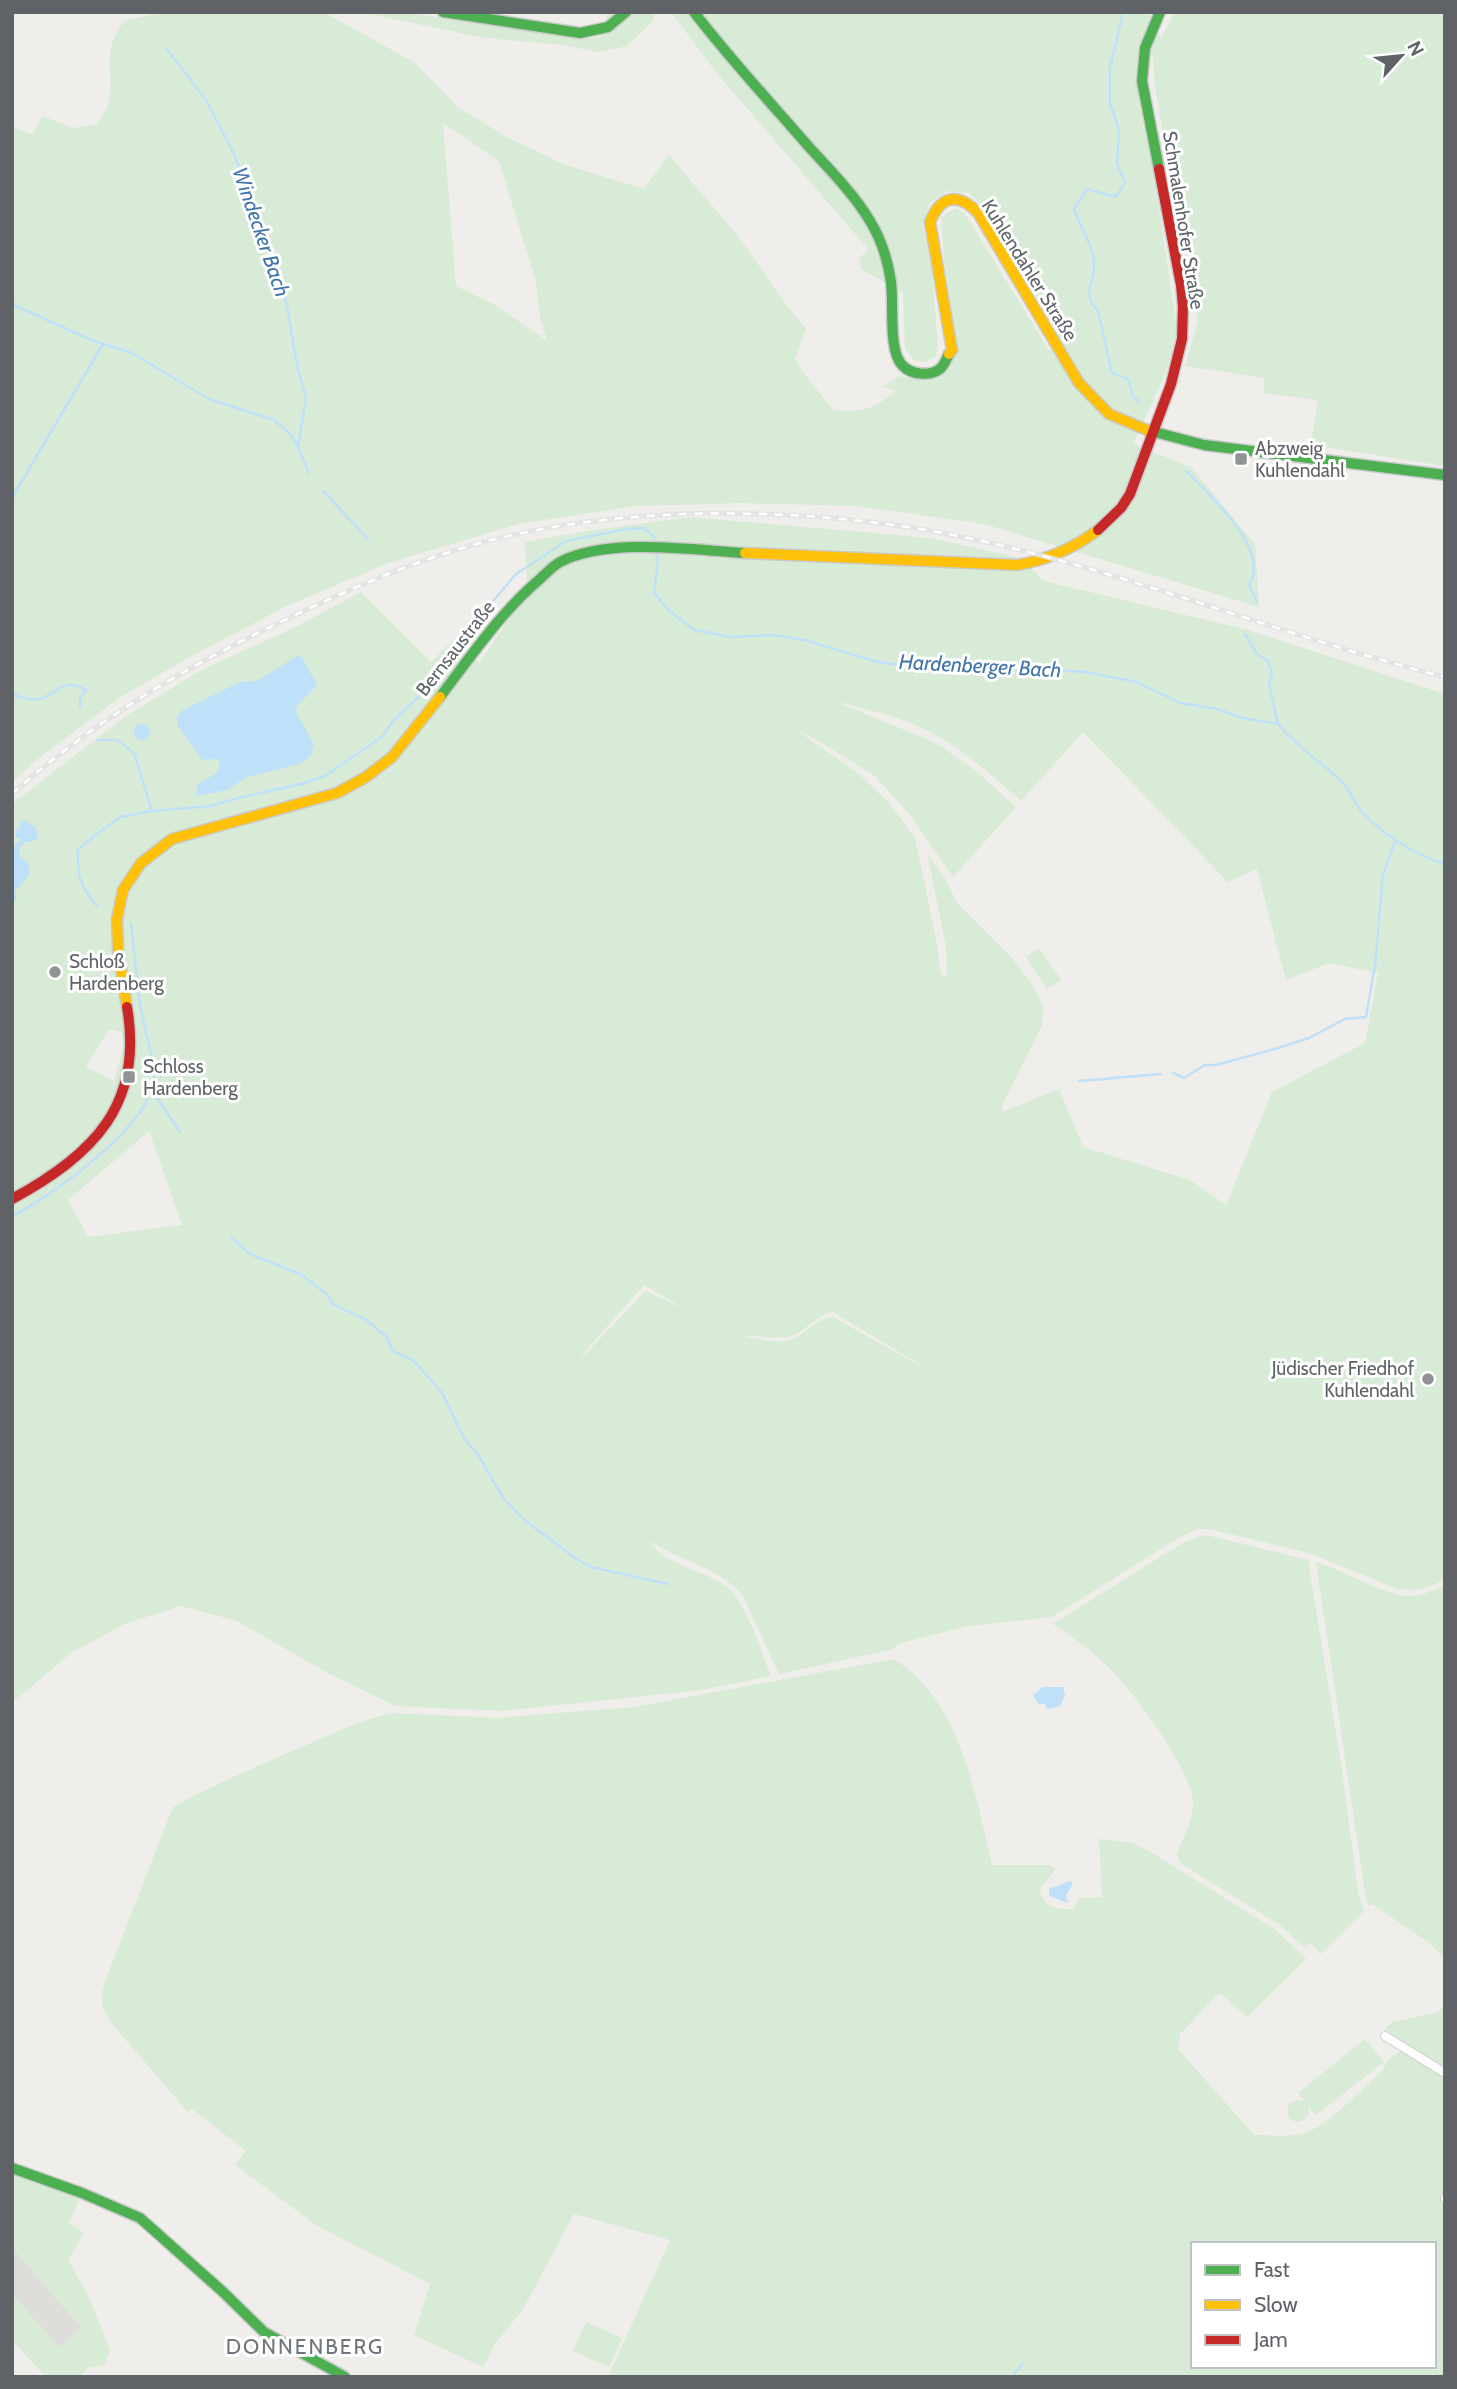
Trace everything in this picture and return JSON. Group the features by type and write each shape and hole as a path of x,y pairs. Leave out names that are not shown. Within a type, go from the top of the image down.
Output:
{"main road":[{"path":"443,12 580,33 608,27 626,12"},
{"name":"Kuhlendahler Straße","path":"694,12 870,222 888,266 893,296 894,351 904,368 912,373 940,369 952,350 930,222 940,204 959,199 966,201 978,213 1079,383 1109,414 1153,433 1204,445 1445,475"},
{"name":"Schmalenhofer Straße","path":"1153,433 1169,396 1179,363 1183,333 1179,280 1142,81 1145,48 1160,12"},
{"name":"Bernsaustraße","path":"12,1199 51,1178 76,1158 99,1133 125,1090 132,1048 116,940 117,914 122,894 134,870 154,849 172,839 313,800 359,783 392,757 516,600 558,563 602,549 662,547 1035,564 1060,555 1100,529 1128,497 1153,433"},
{"path":"12,2168 82,2193 140,2218 264,2332 345,2377"}],"street":[{"path":"1385,2036 1445,2073"}],"shaded area":[{"path":"12,2247 81,2327 59,2348 12,2294"}],"green space":[{"path":"163,12 323,12 414,62 458,107 505,136 563,164 644,189 669,154 735,233 806,328 795,359 802,371 833,410 852,411 874,406 888,397 896,390 882,387 898,376 920,379 930,377 939,374 952,362 956,339 944,261 941,217 955,208 963,212 969,220 1050,352 1058,333 984,209 969,193 948,191 929,203 923,226 932,271 938,346 936,356 926,362 914,360 905,349 903,292 861,269 859,259 868,249 715,71 671,12 1149,12 1161,38 1175,12 1445,12 1445,466 1311,445 1318,400 1264,393 1264,378 1185,366 1198,321 1155,87 1153,58 1141,38 1138,89 1177,327 1165,373 1133,444 1191,467 1255,544 1259,607 984,524 857,506 739,503 635,506 518,524 388,563 287,606 119,698 39,758 12,782 12,126 33,135 42,116 74,128 97,124 108,104 112,44 124,21","holes":["443,123 499,161 536,282 540,318 547,341 497,306 456,286"]},
{"path":"359,12 403,12 579,39 600,37 608,12 655,12 652,22 627,46 598,52 563,45 485,38"},
{"path":"691,517 930,538 1020,558 1044,581 1248,630 1445,694 1445,1579 1432,1586 1414,1590 1397,1589 1312,1554 1210,1529 1197,1529 1178,1538 1052,1617 969,1626 901,1643 890,1650 779,1674 743,1596 723,1578 649,1541 665,1557 708,1576 735,1595 747,1616 771,1676 702,1690 501,1711 395,1706 326,1672 237,1621 181,1606 124,1624 71,1653 12,1703 12,804 126,716 203,669 296,627 361,592 431,662 453,640 479,663 520,603 527,580 525,542","holes":["832,700 892,716 941,738 969,757 1021,801 1083,732 1228,882 1257,869 1286,980 1329,963 1378,973 1365,1043 1272,1092 1226,1205 1190,1180 1083,1147 1059,1089 1002,1112 1003,1104 1042,1026 1043,1008 1034,987 1012,958 957,903 947,882 927,853 946,946 947,976 941,975 915,838 890,804 860,775 798,731 875,776 910,815 953,877 1016,807 976,771 936,743","109,1029 121,1032 124,1046 114,1081 86,1067","149,1131 182,1225 88,1237 68,1200","644,1285 687,1310 646,1291 579,1358","833,1312 924,1368 833,1317 826,1318 801,1335 784,1341 767,1341 745,1336 790,1336"]},
{"path":"1039,948 1061,980 1047,989 1026,957"},
{"path":"1200,1536 1210,1536 1308,1560 1342,1770 1358,1892 1364,1911 1321,1954 1310,1943 1305,1948 1280,1925 1180,1863 1177,1854 1193,1810 1190,1788 1182,1770 1158,1729 1115,1674 1053,1624 1181,1544"},
{"path":"1316,1562 1391,1593 1414,1596 1445,1584 1445,1958 1428,1942 1372,1904 1369,1906 1366,1900"},
{"path":"894,1659 917,1677 950,1724 971,1780 992,1865 1049,1865 1056,1869 1040,1889 1041,1895 1051,1906 1073,1909 1079,1898 1102,1897 1099,1839 1133,1843 1277,1931 1306,1959 1247,2017 1221,1994 1217,1995 1180,2034 1178,2049 1254,2135 1297,2135 1319,2126 1348,2103 1383,2070 1387,2061 1407,2046 1384,2031 1392,2022 1439,2012 1445,2001 1445,2377 608,2377 670,2240 574,2214 523,2309 495,2344 483,2367 414,2335 430,2284 316,2225 235,2165 246,2151 192,2109 188,2112 112,2024 102,2004 102,1993 173,1807 250,1769 369,1719 394,1713 497,1718 634,1707"},
{"path":"1365,2039 1384,2062 1316,2115 1308,2106 1309,2113 1304,2120 1297,2122 1289,2119 1287,2110 1290,2103 1305,2101 1298,2093"},
{"path":"12,2172 82,2193 69,2223 84,2233 68,2260 89,2297 110,2350 105,2365 89,2367 78,2377 46,2377 12,2340 12,2294 59,2348 81,2327 12,2247"},
{"path":"586,2322 622,2338 609,2367 573,2351"}],"water":[{"path":"297,656 302,657 317,685 297,706 296,711 314,745 311,755 300,764 247,777 227,790 196,796 197,785 218,772 220,762 218,759 202,760 177,725 177,716 183,710 240,682 257,681"},
{"path":"142,724 150,732 142,740 134,732"},
{"path":"25,820 36,828 38,837 34,841 25,842 20,848 19,856 29,864 29,875 15,891 17,899 12,903 12,846 21,839 16,837 16,830 20,827 20,822"},
{"path":"1043,1687 1063,1687 1065,1695 1060,1706 1047,1709 1045,1704 1038,1704 1033,1695"},
{"path":"1070,1881 1073,1883 1066,1896 1068,1903 1049,1896 1049,1889"}],"waterway":[{"path":"1123,12 1110,68 1110,102 1119,130 1117,164 1125,183 1116,197 1087,189 1074,209 1093,253 1094,268 1089,292 1092,304 1098,311 1112,373 1128,379 1133,396 1139,402"},
{"name":"Windecker Bach","path":"166,48 206,100 234,154 282,278 298,370 306,398 298,447 309,473"},
{"path":"12,304 91,340 132,353 209,399 274,420 290,434 297,445"},
{"path":"12,498 103,344"},
{"path":"1186,471 1222,508 1245,540 1252,556 1254,571 1249,585 1257,602"},
{"name":"Windecker Bach","path":"323,491 368,539"},
{"name":"Hardenberger Bach","path":"97,906 81,880 78,850 121,817 152,811 211,806 325,776 383,736 393,721 417,698 516,574 566,541 644,528 654,537 655,545"},
{"name":"Hardenberger Bach","path":"656,551 658,562 654,592 667,609 694,630 731,637 773,635 805,640 877,662 901,665 1085,672 1137,682 1180,703 1278,724 1342,782 1360,809 1380,829 1411,850 1445,864"},
{"path":"1245,634 1257,654 1267,660 1272,672 1269,685 1278,724"},
{"path":"12,694 37,699 62,687 78,686 86,690 80,698 80,708"},
{"path":"97,740 117,740 134,753 152,811"},
{"path":"1173,1073 1184,1078 1205,1065 1216,1065 1275,1049 1309,1038 1345,1019 1366,1017 1375,966 1383,875 1395,841"},
{"name":"Hardenberger Bach","path":"12,1216 50,1193 97,1157 137,1116 149,1096 154,1070 140,1003 131,923"},
{"path":"1079,1081 1161,1074"},
{"path":"151,1089 180,1132"},
{"path":"231,1237 250,1254 300,1274 327,1294 333,1304 366,1320 387,1337 393,1351 414,1361 442,1393 464,1438 478,1455 504,1499 522,1518 591,1567 668,1584"},
{"path":"1012,2377 1023,2363"},
{"path":"1120,2377 1129,2377"}],"railway":[{"path":"12,794 71,745 166,682 268,628 369,582 447,553 533,531 596,521 661,515 793,515 922,529 982,541 1099,572 1329,644 1445,677"}],"traffic: fast":[{"path":"443,12 580,33 608,27 626,12"},
{"path":"694,12 849,192 870,221 888,266 892,291 893,338 902,365 916,373 932,373 941,368 949,354"},
{"path":"1159,169 1142,81 1145,48 1160,12"},
{"path":"1147,430 1204,445 1445,475"},
{"path":"440,697 499,620 560,562 580,554 626,547 745,553"},
{"path":"12,2168 82,2193 140,2218 264,2332 345,2377"}],"traffic: slow":[{"path":"949,354 952,350 930,222 939,206 951,199 964,202 978,213 1079,383 1109,414 1147,430"},
{"path":"745,553 1017,565 1060,552 1098,530"},
{"path":"127,1007 118,950 117,919 123,890 141,863 172,839 337,793 366,777 392,757 440,697"}],"traffic: jam":[{"path":"1098,530 1121,508 1130,494 1171,384 1182,339 1181,285 1159,169"},
{"path":"12,1199 67,1164 88,1145 106,1123 119,1099 128,1072 130,1042 127,1007"}],"place":[{"name":"Abzweig Kuhlendahl","path":"1241,459"},
{"name":"Schloß Hardenberg","path":"55,972"},
{"name":"Schloss Hardenberg","path":"129,1077"},
{"name":"Jüdischer Friedhof Kuhlendahl","path":"1428,1379"}],"district":[{"name":"DONNENBERG","path":"305,2347"}]}
